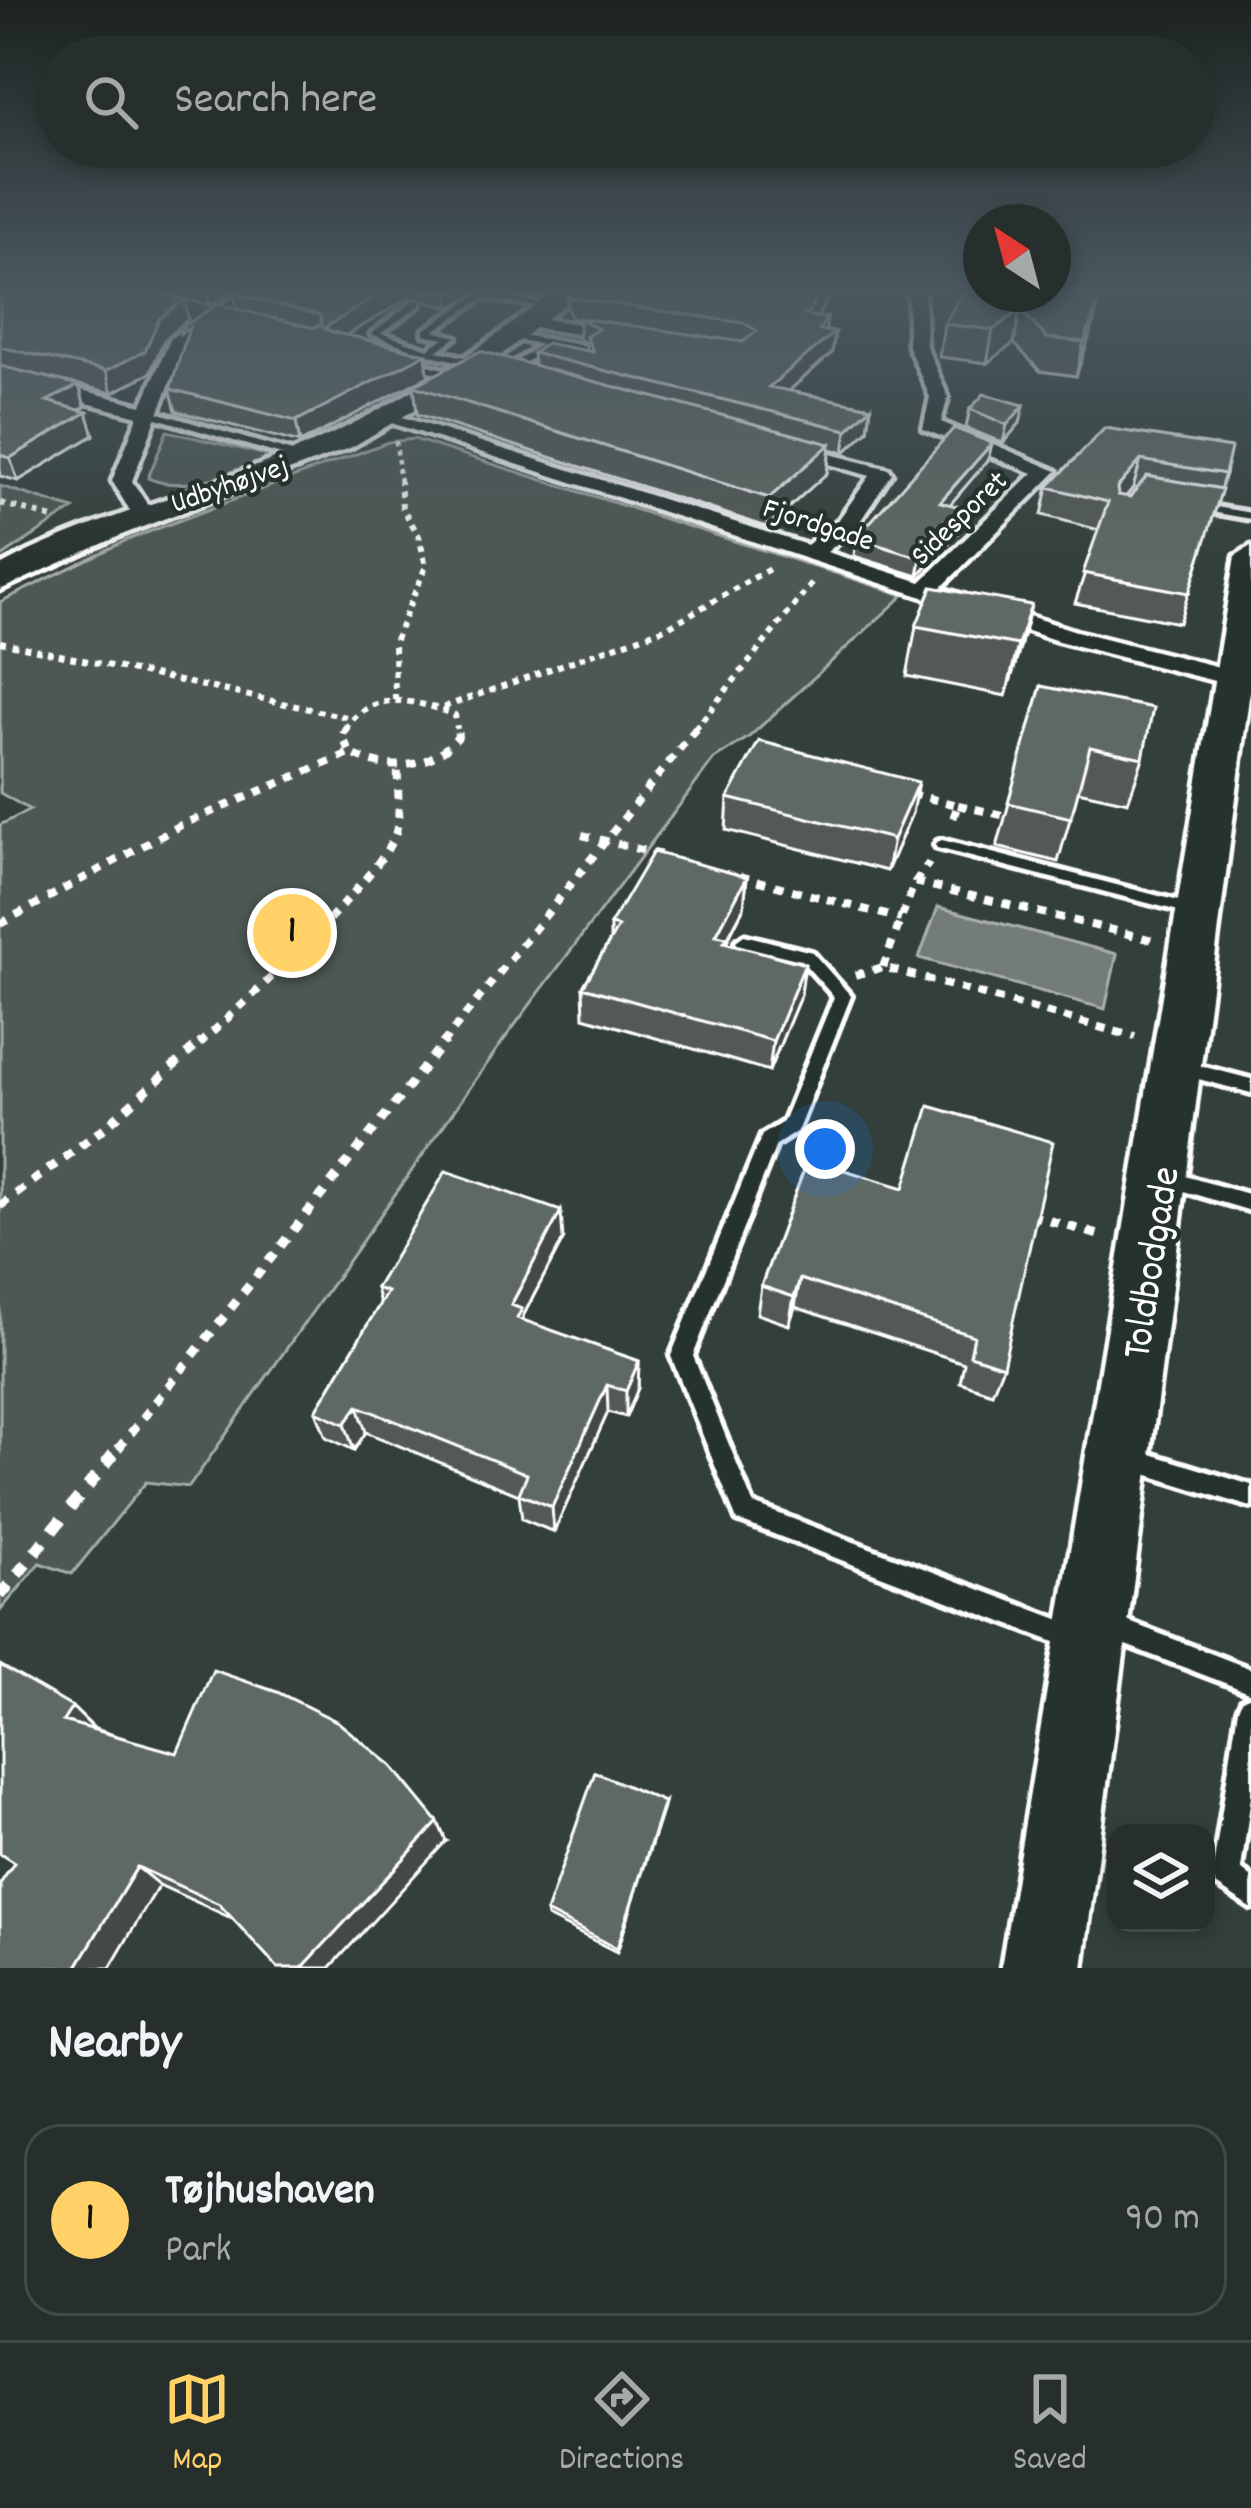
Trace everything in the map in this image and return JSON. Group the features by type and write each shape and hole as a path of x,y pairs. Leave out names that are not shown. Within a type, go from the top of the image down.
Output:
{"street":[{"path":"31,383 146,412"},
{"path":"142,513 122,481 159,383"},
{"name":"Udbyhøjvej","path":"0,580 80,537 396,422 447,383"},
{"name":"Sidesporet","path":"925,591 1047,471 930,425 939,397 933,383"},
{"name":"Fjordgade","path":"396,422 809,560 925,591 1240,690"},
{"path":"761,440 882,473 847,524 809,560"},
{"name":"Toldbodgade","path":"1042,1968 1198,931 1240,690 1251,556"}],"lane":[{"path":"146,412 302,458"},
{"path":"1181,503 1251,516"},
{"path":"943,845 1198,931"},
{"path":"744,941 806,956 843,996 790,1127 769,1140 682,1356 745,1512 1092,1632 1251,1681"},
{"path":"1179,1058 1251,1086"},
{"path":"1161,1177 1251,1203"},
{"path":"1119,1455 1251,1496"},
{"path":"1251,1708 1226,1875 1251,1894"}],"path":[{"path":"395,700 394,642 426,566 419,536 402,507 396,422"},
{"path":"0,503 66,522 80,537"},
{"path":"0,642 351,718 395,700 444,706 668,627 809,560"},
{"path":"0,1596 605,841 809,560"},
{"path":"351,718 342,736 350,753 379,766 398,767 418,764 450,748 459,726 444,706"},
{"path":"0,924 181,825 350,753"},
{"path":"0,1206 104,1128 254,996 379,862 396,832 398,767"},
{"path":"892,790 1019,819"},
{"path":"883,967 915,882 943,845 958,805"},
{"path":"582,835 674,859"},
{"path":"719,871 901,919"},
{"path":"915,882 1198,931"},
{"path":"830,982 883,967 1179,1058"},
{"path":"1023,1213 1150,1250"}],"shaded area":[{"path":"167,431 268,459 192,483 148,478"},
{"path":"414,439 904,595 749,737 714,759 503,1041 189,1487 146,1482 72,1574 40,1563 0,1611 0,825 30,810 0,793 0,602 127,540 388,442"},
{"path":"0,486 74,509 0,558"},
{"path":"938,907 1117,954 1105,1009 919,958"}],"building":[{"path":"0,383 79,385 47,401 87,412 10,458 0,455"},
{"path":"172,383 370,383 296,421 170,389"},
{"path":"600,383 830,444 769,498 414,386"},
{"path":"655,383 774,383 769,387 871,407 847,430"},
{"path":"984,394 1024,405 1007,425 970,409"},
{"path":"954,428 992,443 940,502 968,509 921,558 856,538"},
{"path":"1105,428 1231,448 1225,474 1141,460 1117,488 1118,495 1130,497 1147,476 1222,489 1189,593 1083,573 1108,502 1048,487"},
{"path":"932,587 1031,605 1018,645 916,626"},
{"path":"1041,686 1153,708 1143,758 1090,747 1071,818 1008,803"},
{"path":"759,741 918,782 893,839 728,798"},
{"path":"653,852 747,877 716,935 727,937 724,942 805,964 773,1041 583,987 618,927 610,925"},
{"path":"929,1106 1053,1142 1003,1366 970,1355 974,1336 800,1279 794,1297 761,1286 808,1159 904,1188"},
{"path":"446,1171 561,1211 511,1305 522,1309 517,1318 639,1361 626,1391 607,1385 552,1507 519,1494 527,1474 358,1406 345,1424 316,1411 387,1292 376,1288"},
{"path":"0,1665 72,1707 63,1721 177,1753 213,1670 277,1692 338,1722 392,1766 438,1822 302,1968 278,1968 219,1904 137,1867 76,1968 0,1968 0,1884 14,1863 0,1854"},
{"path":"595,1772 664,1802 617,1948 546,1912"}],"place":[{"name":"Tøjhushaven","path":"292,933"}]}
